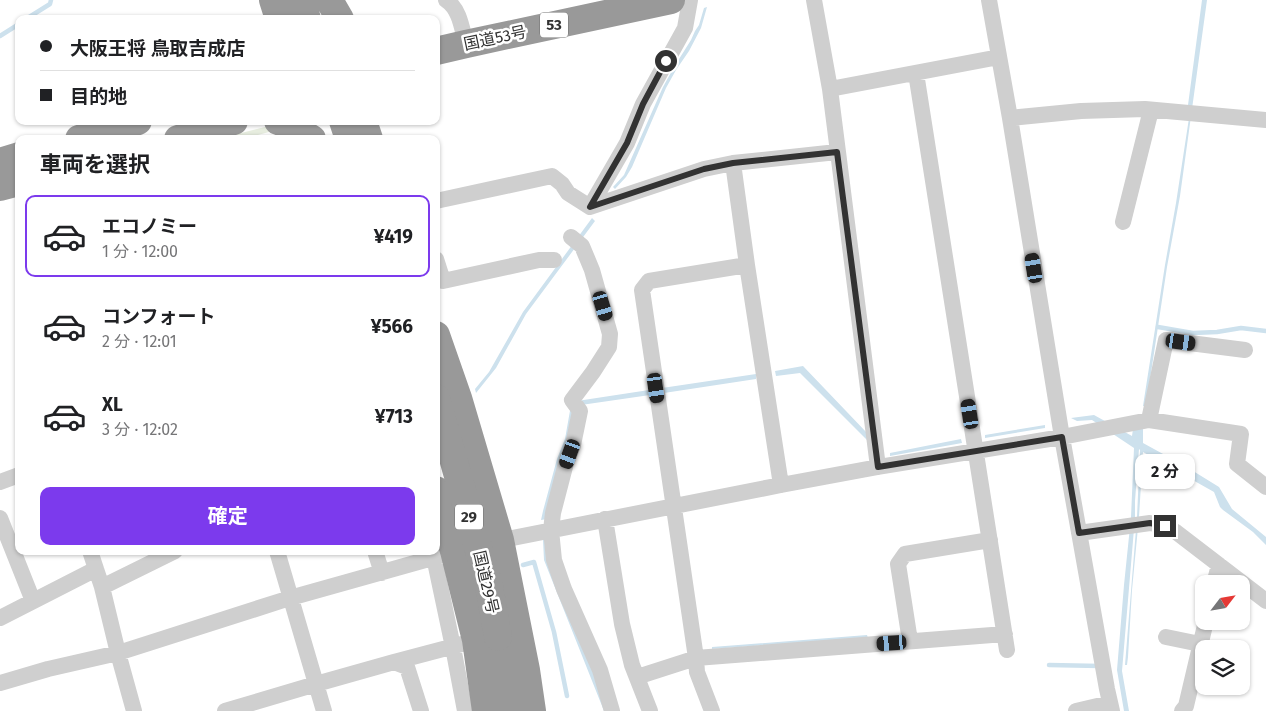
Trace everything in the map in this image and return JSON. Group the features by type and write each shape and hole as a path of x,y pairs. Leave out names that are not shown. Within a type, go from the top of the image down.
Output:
{"highway":[{"path":"273,0 278,15"},
{"path":"300,0 306,15"},
{"path":"312,0 318,15"},
{"path":"329,0 333,15"},
{"path":"329,0 338,15"},
{"name":"国道53号","path":"440,50 671,0"},
{"path":"440,61 530,30"},
{"path":"92,135 125,125"},
{"path":"190,135 222,125"},
{"path":"288,125 306,135"},
{"path":"0,162 15,157"},
{"path":"0,187 15,183"},
{"path":"440,346 458,398 500,540 526,670 532,711"},
{"name":"国道29号","path":"440,412 489,586 476,641 507,684 510,711"},
{"path":"440,540 441,553 476,641 486,711"}],"street":[{"path":"446,0 451,3 457,13 466,44"},
{"path":"590,207 627,143 643,104 684,28 690,0"},
{"path":"814,0 830,89 878,467"},
{"path":"989,0 1062,437 1111,707 1076,711"},
{"path":"830,89 999,57"},
{"path":"636,677 696,658 910,641 1006,642 916,73"},
{"path":"1010,118 1081,112 1151,110 1266,120"},
{"path":"1123,222 1151,110"},
{"path":"590,207 704,169 733,163 837,152"},
{"path":"733,163 781,485"},
{"path":"440,200 552,176 562,184 568,193 590,207"},
{"path":"571,237 582,246 592,270 610,334 609,347 572,400 580,411 573,444 557,495 551,530 557,571 600,670 612,711"},
{"path":"440,271 443,281 539,260 554,260"},
{"path":"712,711 697,672 642,290 649,281 747,265"},
{"path":"1149,420 1166,340 1245,350"},
{"path":"441,553 781,485 1062,437 1149,420 1242,434 1237,464 1266,487"},
{"path":"0,482 15,476"},
{"path":"0,518 33,601"},
{"path":"605,519 622,624 632,665 650,711"},
{"path":"1079,533 1150,523 1165,526 1176,532 1266,601"},
{"path":"910,641 898,564 905,554 990,540"},
{"path":"91,555 102,587 134,711"},
{"path":"102,587 167,555"},
{"path":"278,555 324,711"},
{"path":"376,555 382,573"},
{"path":"0,683 118,653 290,598 382,573 435,555"},
{"path":"1216,575 1219,565"},
{"path":"0,618 96,569"},
{"path":"1166,637 1195,643"},
{"path":"233,710 316,684 476,641 465,711"},
{"path":"394,662 407,667 421,711"},
{"path":"1182,711 1186,706 1195,666"}],"shaded area":[{"path":"265,127 268,127 269,132 257,135 233,135"}],"water":[{"path":"1202,0 1207,0 1180,196 1146,406 1143,406 1189,118 1188,105"},
{"path":"707,7 701,28 666,88 632,167 615,189 613,187 624,175 663,87 699,25 704,8"},
{"path":"592,218 595,221 526,314 496,368 476,393 475,389 489,372 523,312"},
{"path":"803,366 868,434 868,441 800,373 776,376 775,371"},
{"path":"756,374 756,379 664,393 662,388"},
{"path":"649,390 650,395 581,405 547,519 541,520 557,459 565,439 571,405 577,401"},
{"path":"1094,415 1132,436 1133,429 1143,427 1143,443 1219,487 1232,509 1266,537 1266,545 1253,532 1220,507 1214,492 1143,452 1128,657 1127,665 1125,665 1137,517 1139,449 1122,671 1129,711 1124,711 1117,670 1131,517 1134,448 1092,420 1077,421 1071,418"},
{"path":"1045,425 1045,428 985,438 985,435"},
{"path":"961,439 962,443 890,456 890,453"},
{"path":"549,539 610,711 604,711 544,560 543,540"},
{"path":"867,635 868,638 712,649 712,647"}],"waterway":[{"path":"32,15 50,4 51,0"},
{"path":"0,36 15,27"},
{"path":"1158,327 1193,333 1241,328 1266,331"},
{"path":"523,565 534,562 554,632 567,696"},
{"path":"1049,665 1100,666"}],"route":[{"path":"666,61 643,104 627,143 590,207 704,169 733,163 837,152 878,467 1062,437 1079,533 1150,523 1165,526"}]}
